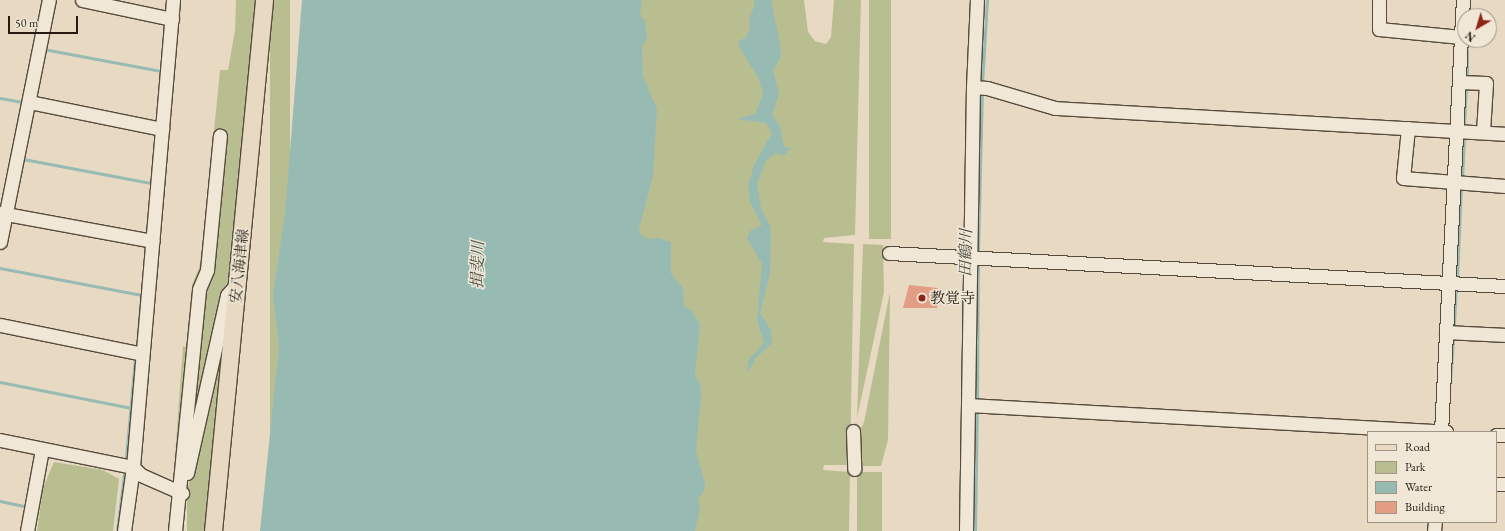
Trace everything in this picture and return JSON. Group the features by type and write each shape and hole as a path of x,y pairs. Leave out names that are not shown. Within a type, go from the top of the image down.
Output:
{"main road":[{"name":"安八海津線","path":"213,531 264,0"}],"street":[{"path":"0,242 3,213 29,102 49,0"},
{"path":"82,0 172,19"},
{"path":"124,531 133,467 173,0"},
{"path":"966,531 973,406 978,87 977,0"},
{"path":"1379,0 1379,29 1457,37"},
{"path":"1441,431 1450,283 1461,48"},
{"path":"1459,82 1486,83 1483,132"},
{"path":"978,87 1055,108 1505,134"},
{"path":"29,102 162,129"},
{"path":"1408,128 1403,178 1454,184 1505,186"},
{"path":"175,531 181,492 199,289 207,270 220,136"},
{"path":"3,213 152,241"},
{"path":"889,253 976,256 1505,286"},
{"path":"184,531 181,492 227,295 237,284"},
{"path":"0,325 142,354"},
{"path":"1446,332 1505,335"},
{"path":"973,406 1423,431"},
{"path":"853,431 854,469"},
{"path":"0,440 133,467 141,476 181,492"},
{"path":"27,531 42,449"}],"green space":[{"path":"236,0 257,0 231,277 223,289 186,470 183,470 222,136 177,482 173,484 183,346 186,347 192,285 199,268 203,242 220,70 228,70 235,30"},
{"path":"270,0 290,0 290,531 270,531"},
{"path":"631,0 804,0 808,32 815,41 826,44 831,37 834,0 861,0 855,235 824,238 823,242 854,244 850,465 824,465 823,470 850,472 849,531 690,531 633,244"},
{"path":"869,0 891,0 891,239 869,239"},
{"path":"863,244 883,245 884,292 857,418"},
{"path":"890,292 888,440 881,466 858,466 858,435 864,422"},
{"path":"228,298 208,531 187,531 187,492"},
{"path":"54,462 103,470 119,479 113,531 37,531 43,488"},
{"path":"857,472 882,472 882,531 857,531"}],"water":[{"name":"揖斐川","path":"302,0 642,0 640,16 645,20 647,39 642,46 643,76 657,109 653,176 639,229 640,234 648,239 658,238 671,242 671,274 683,288 684,306 691,310 700,324 695,375 700,384 701,396 696,451 705,484 704,492 698,499 700,509 695,531 260,531 279,347 273,295 285,214"},
{"path":"754,0 771,0 781,49 780,59 773,69 779,94 772,115 780,126 784,147 791,148 784,155 775,153 766,161 757,183 761,208 770,226 771,236 770,274 760,313 771,330 772,343 756,358 748,372 748,361 764,343 757,320 762,264 747,238 750,231 762,225 750,202 748,186 754,165 772,133 766,123 737,119 755,114 763,94 759,79 738,45 740,40 746,38 750,27 749,19 754,7"}],"building":[{"name":"教覚寺","path":"909,285 938,288 937,308 903,308"}],"waterway":[{"name":"田鶴川","path":"982,84 987,0"},
{"path":"43,49 161,71"},
{"path":"1467,49 1467,74"},
{"path":"1464,126 1466,86"},
{"name":"田鶴川","path":"978,254 982,92"},
{"path":"0,98 23,102"},
{"path":"1462,179 1464,138"},
{"path":"23,159 151,183"},
{"path":"1457,278 1461,186"},
{"name":"田鶴川","path":"977,402 978,262"},
{"path":"0,268 141,295"},
{"path":"1454,324 1456,291"},
{"path":"137,346 141,296"},
{"path":"1450,383 1453,339"},
{"path":"126,457 135,359"},
{"path":"0,382 131,408"},
{"name":"田鶴川","path":"975,531 977,410"},
{"path":"117,531 124,474"},
{"path":"0,501 28,507"}],"place":[{"name":"教覚寺","path":"922,298"}]}
